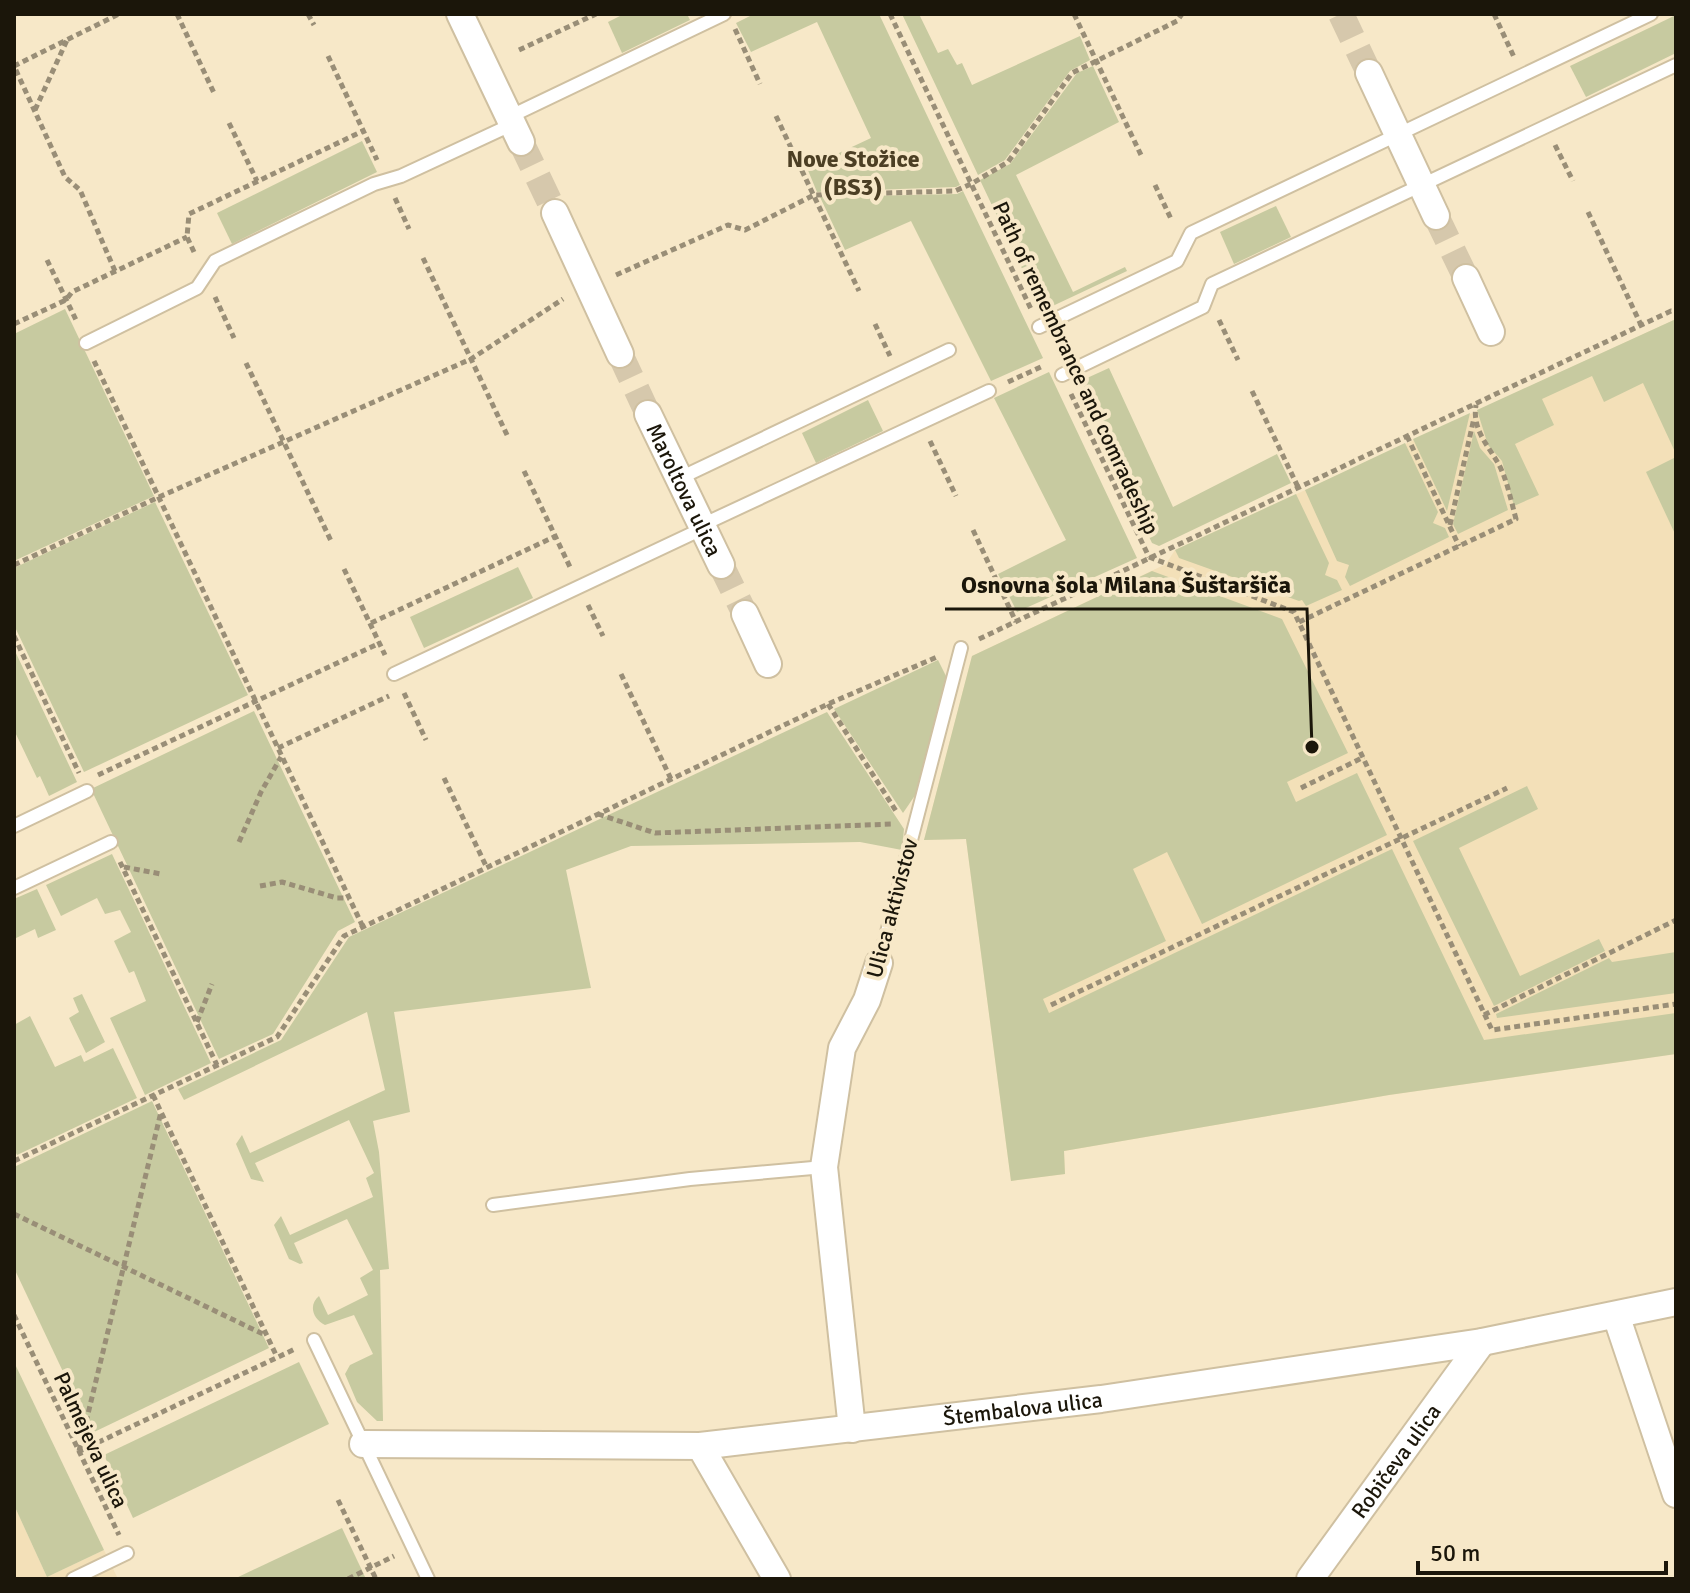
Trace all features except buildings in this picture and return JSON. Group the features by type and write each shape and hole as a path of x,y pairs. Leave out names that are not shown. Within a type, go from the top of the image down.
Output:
{"street":[{"path":"460,14 514,128"},
{"path":"1369,73 1436,216"},
{"path":"555,213 620,354"},
{"path":"1466,278 1491,332"},
{"name":"Maroltova ulica","path":"648,414 721,565"},
{"path":"745,614 768,664"},
{"name":"Ulica aktivistov","path":"852,1429 824,1167 842,1048 867,1000 879,963"},
{"name":"Štembalova ulica","path":"363,1444 700,1446 1101,1399 1482,1342 1676,1302"},
{"path":"1616,1315 1676,1494"},
{"name":"Robičeva ulica","path":"1310,1579 1482,1342"},
{"path":"700,1446 777,1579"}],"lane":[{"path":"86,343 197,288 215,261 386,181 514,128 724,14"},
{"path":"1039,327 1177,261 1191,233 1651,14"},
{"path":"1062,375 1203,307 1212,284 1676,65"},
{"path":"680,478 949,350"},
{"path":"394,674 989,391"},
{"name":"Ulica aktivistov","path":"879,963 961,648"},
{"path":"14,826 87,791"},
{"path":"14,888 111,842"},
{"path":"493,1205 690,1179 824,1167"},
{"path":"314,1340 428,1579"},
{"path":"73,1579 127,1553"}],"path":[{"path":"115,271 80,190 65,177 14,66 119,14"},
{"path":"177,14 214,93"},
{"path":"308,14 314,25"},
{"path":"519,50 596,14"},
{"name":"Path of remembrance and comradeship","path":"890,14 1039,327"},
{"path":"1074,14 1141,155"},
{"path":"14,565 159,497 471,359 568,295 728,225 745,230 814,195 955,191 971,184 1008,162 1072,73 1177,21 1182,14"},
{"path":"735,28 760,84"},
{"path":"35,111 67,40"},
{"path":"328,56 409,229"},
{"path":"776,116 859,291"},
{"path":"229,123 257,181"},
{"path":"14,324 66,300 72,292 187,237 189,214 363,131"},
{"path":"1588,212 1641,325"},
{"path":"423,258 508,437"},
{"path":"47,260 363,927"},
{"name":"Path of remembrance and comradeship","path":"989,391 1055,361 1149,557 1671,311 1676,312"},
{"path":"246,363 332,543"},
{"path":"1252,391 1298,487"},
{"path":"1449,526 1476,404"},
{"path":"1299,622 1516,519 1499,465 1485,445 1474,417"},
{"path":"1407,436 1459,546"},
{"path":"524,471 603,636"},
{"path":"973,530 1016,622"},
{"path":"371,623 556,536"},
{"path":"14,1161 277,1037 344,936 828,704 961,648 1149,557 1294,612 1492,1030 1676,1004"},
{"path":"97,776 380,643"},
{"path":"621,674 671,779"},
{"path":"278,748 402,690"},
{"path":"598,814 655,833 905,824 828,704"},
{"path":"239,842 261,792 282,756"},
{"path":"1301,788 1364,757"},
{"path":"444,778 487,868"},
{"path":"1051,1005 1507,788"},
{"path":"123,867 161,874"},
{"path":"260,886 282,882 337,898 349,898"},
{"path":"1484,1015 1676,920"},
{"path":"196,1023 212,984"},
{"path":"153,1095 277,1357"},
{"path":"79,1451 161,1112"},
{"path":"14,1214 268,1336"},
{"name":"Palmejeva ulica","path":"14,1315 127,1553"},
{"path":"79,1451 314,1340"},
{"path":"338,1500 376,1579"},
{"path":"348,1579 413,1547"}],"shaded area":[{"path":"1676,319 1676,1054 1389,1095 1064,1151 1065,1174 1011,1181 966,839 924,840 972,656 1166,564 1175,550"},
{"path":"14,1505 47,1577 104,1550 118,1579 14,1579"}],"green space":[{"path":"624,14 687,14 690,20 622,53 608,22"},
{"path":"754,14 879,14 960,185 817,192 807,168 871,138 817,22 751,52 736,23"},
{"path":"902,14 919,14 938,53 948,49 957,65 962,63 972,85 1080,36 1090,60 1070,71 1005,160 978,175"},
{"path":"1676,15 1676,53 1586,97 1570,66"},
{"path":"1093,66 1119,122 1016,175 1073,292 1125,267 1127,271 1042,311 980,180 1010,164 1077,73"},
{"path":"362,141 377,172 232,244 217,213"},
{"path":"963,191 1043,358 991,381 911,221 845,250 820,197 957,194"},
{"path":"1276,206 1291,237 1234,264 1220,232"},
{"path":"65,309 154,496 14,561 14,334"},
{"path":"1676,319 1676,454 1643,383 1604,402 1592,376 1542,399 1554,425 1515,444 1539,495 1514,506 1502,461 1488,445 1477,410"},
{"path":"1109,368 1173,507 1277,454 1291,483 1159,546 1152,543 1076,383"},
{"path":"1049,372 1137,558 1017,612 998,574 1066,540 994,398"},
{"path":"868,400 883,431 816,463 802,433"},
{"path":"1470,413 1447,511 1413,439"},
{"path":"1474,431 1480,448 1494,464 1508,510 1458,534 1453,524"},
{"path":"1405,443 1438,512 1433,523 1445,528 1449,537 1350,586 1345,577 1349,565 1337,561 1305,490"},
{"path":"1676,457 1676,536 1646,472"},
{"path":"1296,494 1329,563 1325,575 1337,580 1342,590 1306,606 1302,600 1179,558 1175,550"},
{"path":"155,502 248,695 84,772 14,625 14,568"},
{"path":"518,567 533,598 424,648 410,617"},
{"path":"1152,571 1282,619 1348,753 1287,782 1296,802 1357,773 1387,835 1202,924 1167,852 1133,869 1166,941 1043,999 1049,1013 1392,849 1484,1040 1676,1013 1676,1054 1389,1095 1064,1151 1065,1174 1011,1181 966,839 924,840 972,656"},
{"path":"14,649 77,782 49,796 14,730"},
{"path":"938,660 947,678 916,794 903,813 834,709"},
{"path":"254,711 355,922 338,931 273,1034 219,1059 91,789"},
{"path":"827,712 904,829 902,850 860,842 631,846 566,870 591,988 394,1012 410,1112 373,1121 379,1152 389,1269 380,1270 383,1421 377,1421 357,1402 345,1374 350,1365 373,1354 354,1315 325,1325 313,1312 319,1296 328,1315 368,1295 360,1278 373,1270 347,1219 294,1243 303,1263 300,1264 289,1259 274,1225 281,1216 290,1235 373,1197 366,1178 374,1173 349,1120 255,1163 264,1182 251,1179 236,1144 242,1135 250,1153 385,1090 367,1012 184,1100 178,1089 281,1040 349,937"},
{"path":"1527,786 1538,809 1459,848 1520,976 1599,939 1605,951 1494,1006 1413,841"},
{"path":"112,854 211,1063 145,1095 110,1018 146,1001 134,971 129,973 114,941 131,932 120,910 105,914 97,898 61,916 46,885"},
{"path":"37,889 56,930 38,938 35,929 14,939 14,899"},
{"path":"1676,952 1676,993 1497,1018 1496,1014 1609,958 1612,962"},
{"path":"82,994 105,1042 86,1053 69,1018 79,1012 73,998"},
{"path":"30,1016 55,1067 81,1055 84,1062 113,1048 137,1098 17,1155 14,1149 14,1025"},
{"path":"152,1101 269,1348 92,1433 14,1268 14,1167"},
{"path":"14,1362 104,1550 47,1577 14,1505"},
{"path":"299,1362 329,1424 133,1518 104,1455"},
{"path":"342,1528 366,1579 234,1579"}],"tunnel":[{"path":"1341,14 1369,73"},
{"path":"521,142 555,213"},
{"path":"1436,216 1466,278"},
{"path":"620,354 648,414"},
{"path":"721,565 745,614"}],"place":[{"name":"Osnovna šola Milana Šuštaršiča","path":"1312,747"}],"district":[{"name":"Nove Stožice (BS3)","path":"853,173"}]}
